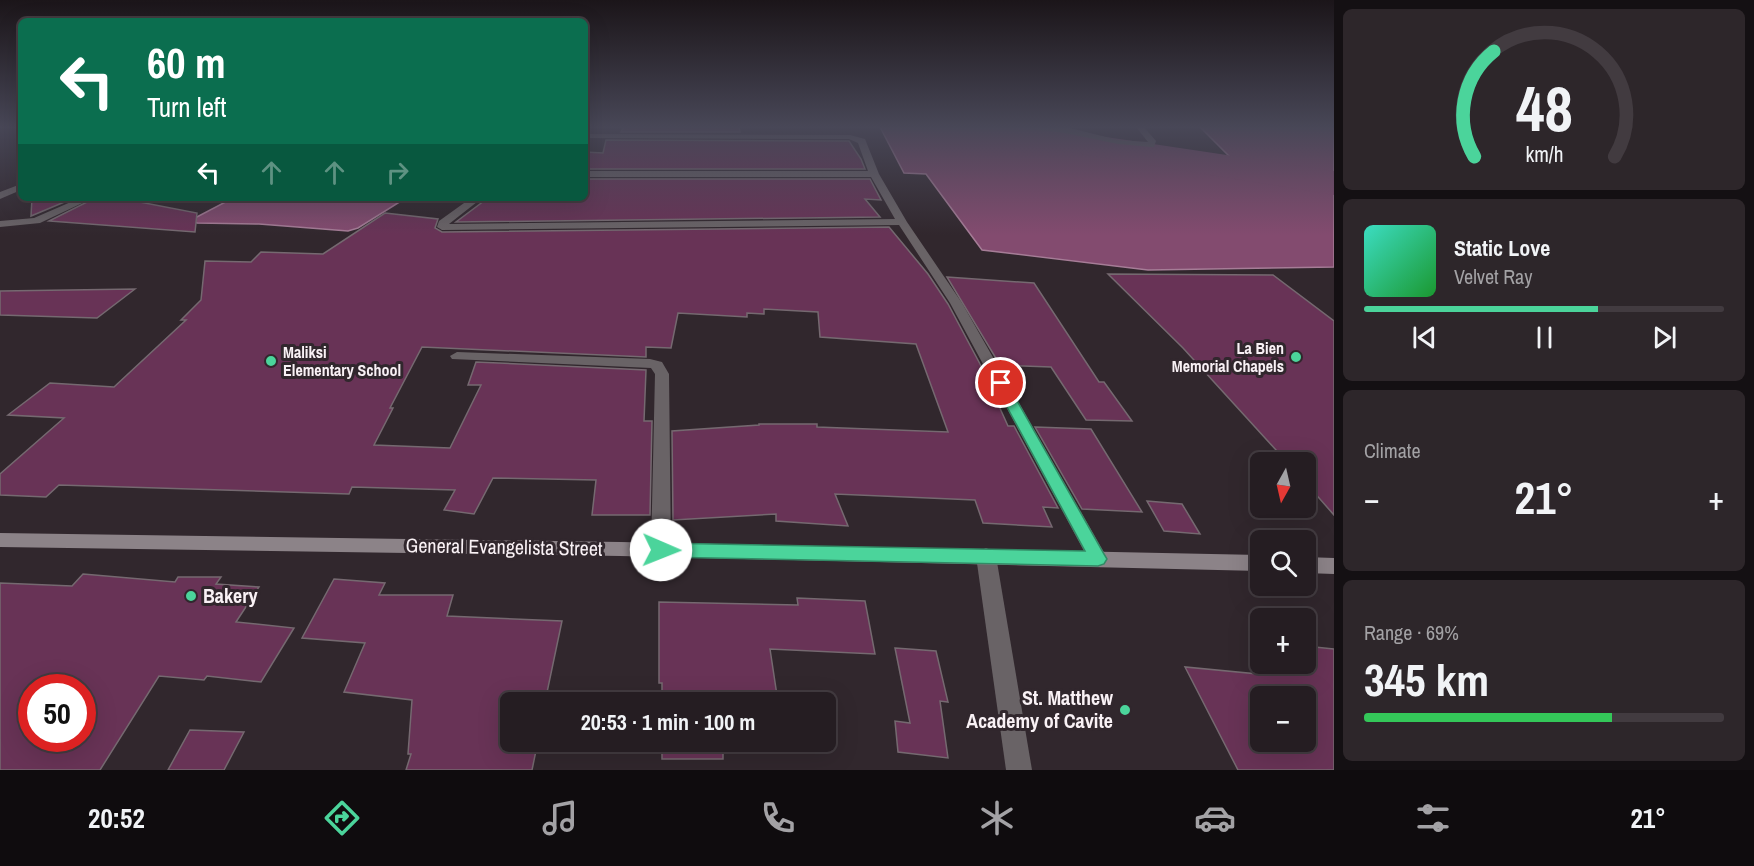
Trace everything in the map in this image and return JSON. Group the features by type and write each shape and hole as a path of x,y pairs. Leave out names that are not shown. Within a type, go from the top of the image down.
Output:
{"main road":[{"name":"General Evangelista Street","path":"0,540 661,550 1250,563"},
{"path":"1316,565 1334,566"}],"street":[{"path":"870,163 902,222 956,303 1098,559"},
{"path":"588,174 874,174"},
{"path":"0,196 18,188"},
{"path":"0,224 36,221 81,201"},
{"path":"473,201 443,223 442,227 902,222"},
{"path":"457,356 657,365 662,375 661,550"},
{"path":"986,556 1019,770"}],"shaded area":[{"path":"899,163 1181,163 1334,187 1334,267 1148,270 982,250 926,174 904,173"},
{"path":"1245,163 1334,163 1334,177"},
{"path":"227,201 401,201 358,228 348,231 259,224 197,223 191,220"}],"building":[{"path":"588,163 863,163 865,169 588,169"},
{"path":"588,179 870,179 881,200 865,199 880,217 456,222 484,201 588,201"},
{"path":"32,201 67,201 31,216"},
{"path":"89,201 135,201 197,213 195,232 49,221"},
{"path":"385,213 438,219 435,228 442,232 889,227 928,274 948,304 980,364 1008,426 1014,426 1058,508 1043,507 1052,527 983,523 975,500 835,494 848,526 776,521 776,514 673,520 672,431 759,424 817,424 817,427 948,432 916,344 820,337 818,312 764,309 764,314 747,313 747,317 678,313 671,348 646,347 646,357 422,347 390,408 393,408 374,445 450,448 481,385 468,385 476,362 646,370 644,421 652,421 650,515 592,515 596,480 493,478 474,514 444,510 455,490 352,487 349,494 59,485 46,497 0,495 0,474 64,418 8,415 50,383 114,387 186,320 181,320 201,300 205,261 251,262 261,252 323,254"},
{"path":"1108,274 1273,275 1334,321 1334,515 1316,495 1316,452 1278,452 1183,348"},
{"path":"947,277 1034,283 1099,382 1104,382 1132,421 1086,420 1051,367 1000,365"},
{"path":"135,289 97,318 0,315 0,291"},
{"path":"1035,427 1091,429 1142,512 1082,509"},
{"path":"1147,501 1182,504 1200,534 1164,531"},
{"path":"83,574 175,582 178,577 221,577 216,584 259,587 236,622 294,628 261,682 207,676 204,680 159,676 100,770 0,770 0,583 72,586"},
{"path":"334,579 385,583 379,595 453,595 447,616 562,621 547,692 500,692 500,752 536,752 532,770 406,770 411,754 408,754 412,700 344,692 365,643 302,638"},
{"path":"797,598 865,601 875,654 770,649 776,692 662,692 662,683 659,683 659,602 798,605"},
{"path":"1316,647 1334,649 1334,770 1238,770 1185,667 1269,675 1316,674"},
{"path":"895,648 936,651 948,702 940,701 948,758 898,752 895,721 910,723"},
{"path":"190,730 244,732 224,770 168,770"},
{"path":"662,752 786,752 723,753 723,759 662,759"}],"waterway":[{"path":"1207,163 1334,183"}],"place":[{"name":"La Bien Memorial Chapels","path":"1296,357"},
{"name":"Maliksi Elementary School","path":"271,361"},
{"name":"Bakery","path":"191,596"},
{"name":"St. Matthew Academy of Cavite","path":"1125,710"}],"route":[{"path":"661,550 1098,559 1001,383"}]}
